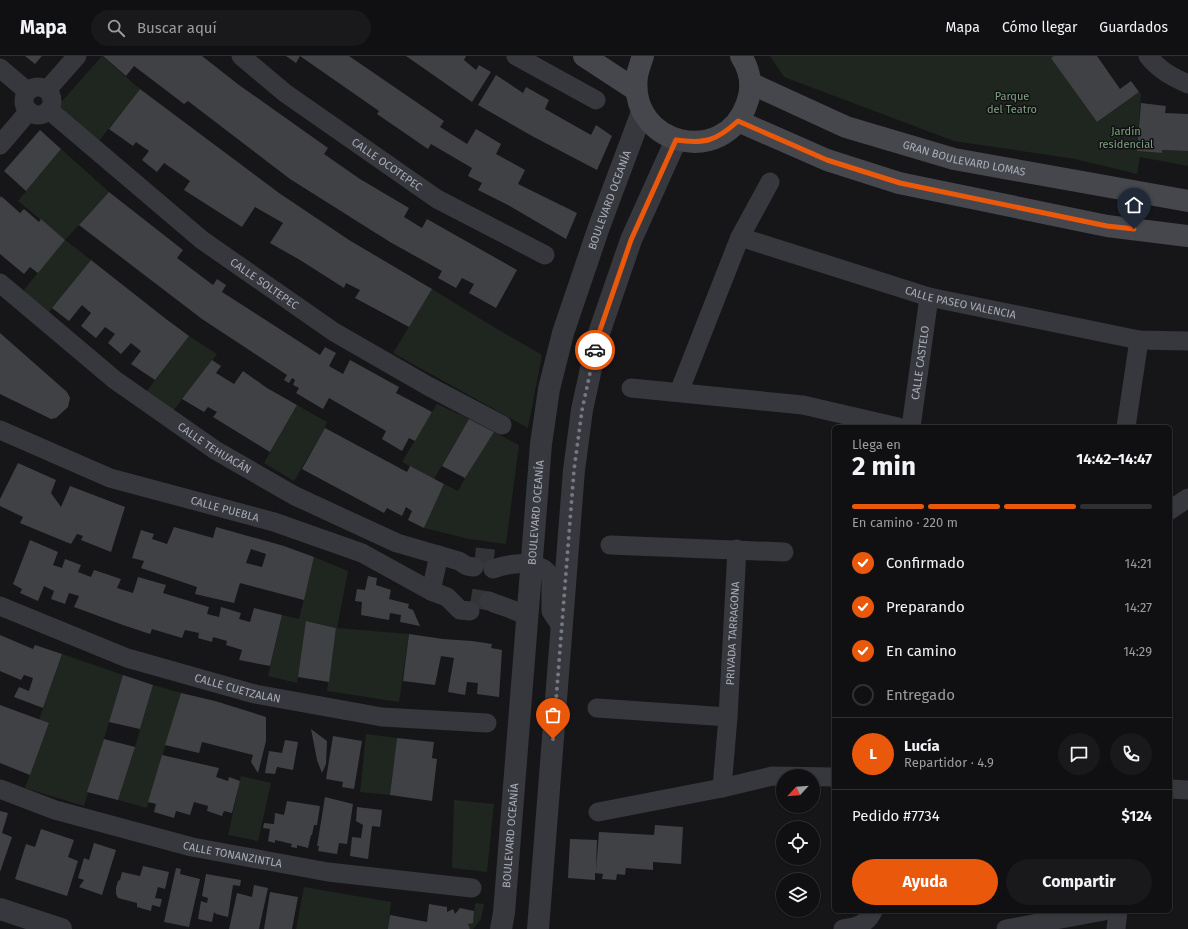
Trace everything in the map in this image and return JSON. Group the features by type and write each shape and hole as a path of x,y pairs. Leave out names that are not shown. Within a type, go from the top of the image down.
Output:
{"main road":[{"path":"584,56 636,90"},
{"path":"643,56 637,75 636,90 642,112 651,124 663,134 676,140 693,142 710,140 725,133 738,121 745,110 749,97 750,83 746,64 741,56"},
{"name":"GRAN BOULEVARD LOMAS","path":"750,83 846,127 954,159 1188,202"},
{"path":"738,121 827,160 900,183 1107,226 1188,236"}],"street":[{"path":"47,90 77,56"},
{"name":"CALLE OCOTEPEC","path":"241,56 285,92 438,199 545,255"},
{"path":"516,56 596,100"},
{"path":"1148,56 1155,65 1168,75 1188,84"},
{"path":"0,68 27,91"},
{"path":"37,86 47,90 52,99 49,110 39,115 34,114 25,107 24,96 27,91 37,86"},
{"name":"CALLE SOLTEPEC","path":"49,110 202,240 309,315 334,332 428,386 502,426"},
{"path":"0,145 29,111"},
{"name":"BOULEVARD OCEANÍA","path":"501,929 504,913 518,613 531,565 541,444 549,389 563,333 599,227 642,112"},
{"path":"538,929 574,470 582,410 598,336 631,240 676,140"},
{"path":"679,392 740,237 770,182"},
{"name":"CALLE PASEO VALENCIA","path":"740,237 929,297 1138,340 1188,341"},
{"name":"CALLE TEHUACÁN","path":"0,282 115,380 215,450 295,496 397,543 469,562"},
{"name":"CALLE CASTELO","path":"910,425 929,297"},
{"path":"1126,425 1138,340"},
{"path":"631,388 803,405 889,425"},
{"name":"CALLE PUEBLA","path":"0,430 110,478 274,522 362,553 439,594 460,610 479,606 518,613"},
{"path":"1172,509 1188,498"},
{"path":"610,545 784,552"},
{"name":"PRIVADA TARRAGONA","path":"722,788 728,717 738,549"},
{"path":"439,555 439,594"},
{"path":"498,564 531,565 544,569 551,576 551,611 562,628"},
{"name":"CALLE CUETZALAN","path":"0,606 127,658 255,694 382,717 487,723"},
{"path":"597,708 728,717"},
{"path":"598,812 722,788 772,776 832,776"},
{"name":"CALLE TONANZINTLA","path":"0,789 54,810 192,847 328,872 472,888"},
{"path":"1172,789 1188,790"},
{"path":"0,909 61,929"},
{"path":"843,929 854,927 869,919 872,913"},
{"path":"1006,929 1093,913"},
{"path":"1116,929 1118,913"}],"green space":[{"path":"102,56 140,89 98,142 56,108"},
{"name":"Parque del Teatro","path":"770,56 1054,56 1067,80 1097,122 1139,92 1141,94 1137,151 1162,153 1162,150 1188,151 1188,166 1140,157 1137,174 1075,159 954,141 784,77"},
{"path":"61,149 109,192 65,240 18,201"},
{"path":"65,240 91,260 43,319 18,297"},
{"path":"432,289 542,355 528,428 393,353"},
{"path":"189,336 217,354 173,411 146,392"},
{"path":"437,404 469,419 434,479 402,462"},
{"path":"297,405 327,422 294,481 264,463"},
{"path":"494,432 519,445 506,544 469,539 424,528 444,484 458,491"},
{"path":"314,557 348,571 337,628 409,634 399,702 327,691 336,628 307,621 297,683 268,676 282,615 299,619"},
{"path":"62,654 123,675 84,806 25,788 49,724 39,720"},
{"path":"153,685 181,693 147,808 118,800"},
{"path":"366,734 397,738 390,795 360,792"},
{"path":"241,776 271,783 258,841 228,835"},
{"path":"454,800 494,804 487,872 452,868"},
{"path":"304,887 391,902 388,929 296,929"},
{"path":"475,903 484,904 481,919 473,929 470,929 468,924 473,922"}],"building":[{"path":"25,56 42,56 35,64"},
{"path":"103,56 202,56 239,85 328,148 324,154 360,179 409,208 404,217 422,228 427,219 517,270 496,308 469,293 474,284 462,278 456,288 438,278 442,271 390,242 290,179 188,101 184,104 134,66 126,76"},
{"path":"286,56 300,56 296,63"},
{"path":"300,56 349,56 444,121 440,127 467,144 476,129 501,144 496,154 525,170 518,184 577,213 566,239 508,205 478,190 482,183 468,176 472,168 431,144 428,149 377,114 379,111"},
{"path":"406,56 466,56 464,60 476,70 479,65 491,72 472,102"},
{"path":"1054,56 1097,56 1120,89 1131,81 1139,92 1097,122 1051,58"},
{"path":"496,75 523,93 526,87 549,100 545,109 591,135 596,125 612,136 597,170 532,136 478,105"},
{"path":"140,89 279,193 349,240 432,289 409,327 355,298 360,290 346,283 344,288 270,243 283,223 255,207 242,227 184,190 190,181 164,163 157,172 142,160 149,151 136,142 133,146 109,129"},
{"path":"1141,103 1166,106 1165,113 1188,114 1188,151 1162,150 1162,153 1137,151"},
{"path":"40,130 61,149 26,191 4,171"},
{"path":"109,192 183,250 177,258 213,285 217,279 226,285 222,292 320,355 325,347 336,353 329,366 343,374 350,360 399,387 396,393 432,412 415,441 409,438 402,451 382,439 386,431 329,398 323,409 296,393 299,388 293,385 295,380 292,378 289,383 284,380 287,375 202,319 79,225"},
{"path":"1,196 20,213 24,209 39,222 41,219 65,240 38,273 30,267 24,274 0,254"},
{"path":"91,260 189,336 155,380 131,364 141,351 131,343 121,354 108,343 115,334 105,327 96,338 81,326 91,313 82,305 69,321 52,308"},
{"path":"0,333 67,392 70,398 68,407 56,418 51,419 0,394"},
{"path":"212,360 221,366 216,373 234,384 243,371 267,388 297,405 270,452 213,417 217,412 208,407 204,412 182,399"},
{"path":"469,419 494,432 465,478 442,466"},
{"path":"325,428 407,472 410,466 444,484 424,528 408,520 412,511 406,507 402,516 387,508 384,513 302,469"},
{"path":"18,463 56,480 51,493 61,507 70,486 125,507 111,552 81,540 83,536 77,534 71,544 20,523 23,517 0,506 0,499"},
{"path":"174,527 213,538 216,527 284,546 314,557 304,600 240,583 234,603 195,594 197,587 141,568 144,561 132,558 141,530 154,534 152,539 167,544","holes":["251,549 266,554 262,567 246,563"]},
{"path":"30,540 58,552 53,565 62,568 65,559 81,565 78,572 91,577 94,570 121,579 117,588 133,593 138,577 166,585 163,593 209,607 207,614 219,617 221,607 241,613 239,619 250,622 254,608 282,615 270,666 239,660 242,650 226,645 227,641 213,637 212,642 198,638 199,633 185,630 182,638 152,629 150,634 123,625 74,607 79,596 69,593 65,604 51,599 54,591 44,586 38,601 20,593 22,589 13,584"},
{"path":"368,576 377,578 376,585 391,590 389,599 409,604 408,608 413,610 420,626 400,622 401,615 390,613 389,620 361,615 362,602 355,601 357,589 365,590"},
{"path":"306,621 336,628 329,682 298,677"},
{"path":"409,634 492,644 491,648 502,650 499,697 477,694 478,683 467,682 465,695 448,692 454,658 441,656 435,685 403,681"},
{"path":"0,635 33,649 35,645 62,654 43,708 14,697 19,687 29,691 33,678 24,675 21,680 0,671"},
{"path":"123,675 153,685 140,729 109,722"},
{"path":"181,693 215,701 266,717 266,741 258,773 251,762 253,755 202,742 199,753 165,745"},
{"path":"0,705 49,723 30,775 0,763"},
{"path":"311,729 327,741 326,764 322,773 317,760"},
{"path":"333,736 362,741 354,789 342,787 343,782 326,779"},
{"path":"397,738 434,742 432,758 437,759 432,801 390,795"},
{"path":"104,739 135,747 118,800 87,792"},
{"path":"285,740 298,742 293,770 277,767 275,774 265,773 269,751 282,753"},
{"path":"162,755 219,768 216,777 228,781 229,777 240,781 232,813 224,811 222,816 207,811 208,806 194,802 190,815 176,811 174,818 154,812 156,804 148,802"},
{"path":"325,797 353,804 347,844 339,843 337,854 318,851 319,846 317,846"},
{"path":"287,801 320,806 317,825 314,825 308,848 297,845 297,848 291,847 292,844 275,840 275,843 268,841 270,829 263,828 264,823 274,824 275,813 284,815"},
{"path":"357,807 382,810 380,827 372,826 368,859 350,856 352,837 361,838 363,825 356,821"},
{"path":"0,811 8,813 2,833 12,837 0,872"},
{"path":"655,825 683,827 681,864 653,862 653,870 626,868 625,875 617,874 616,880 602,879 603,874 595,873 595,880 568,878 570,839 597,840 596,870 599,832 654,835"},
{"path":"41,829 74,840 68,857 78,861 67,896 15,879 26,844 35,847"},
{"path":"94,843 116,850 102,895 79,887 84,880 78,878 84,858 89,860"},
{"path":"143,866 169,872 165,889 158,887 155,898 162,899 160,907 152,905 151,911 137,907 137,903 118,898 116,894 116,888 122,872 140,876"},
{"path":"176,868 181,869 180,874 200,879 189,927 164,922"},
{"path":"206,874 241,880 240,886 233,885 228,917 216,914 214,912 212,922 198,919 201,901 207,903 208,898 202,896"},
{"path":"254,885 268,888 259,929 229,929 237,893 252,897"},
{"path":"270,892 298,897 292,929 264,929"},
{"path":"429,904 447,907 447,912 453,909 455,914 460,908 474,911 473,923 468,924 470,929 388,929 390,915 427,922"}],"tunnel":[{"path":"475,557 494,559"},
{"path":"471,598 489,601"}],"way so far":[{"path":"553,739 574,470 582,410 595,350"}],"route":[{"path":"595,350 598,336 631,240 676,140 693,142 710,140 725,133 738,121 827,160 900,183 1107,226 1134,229"}],"park label":[{"name":"Jardín residencial","path":"1126,137"}]}
